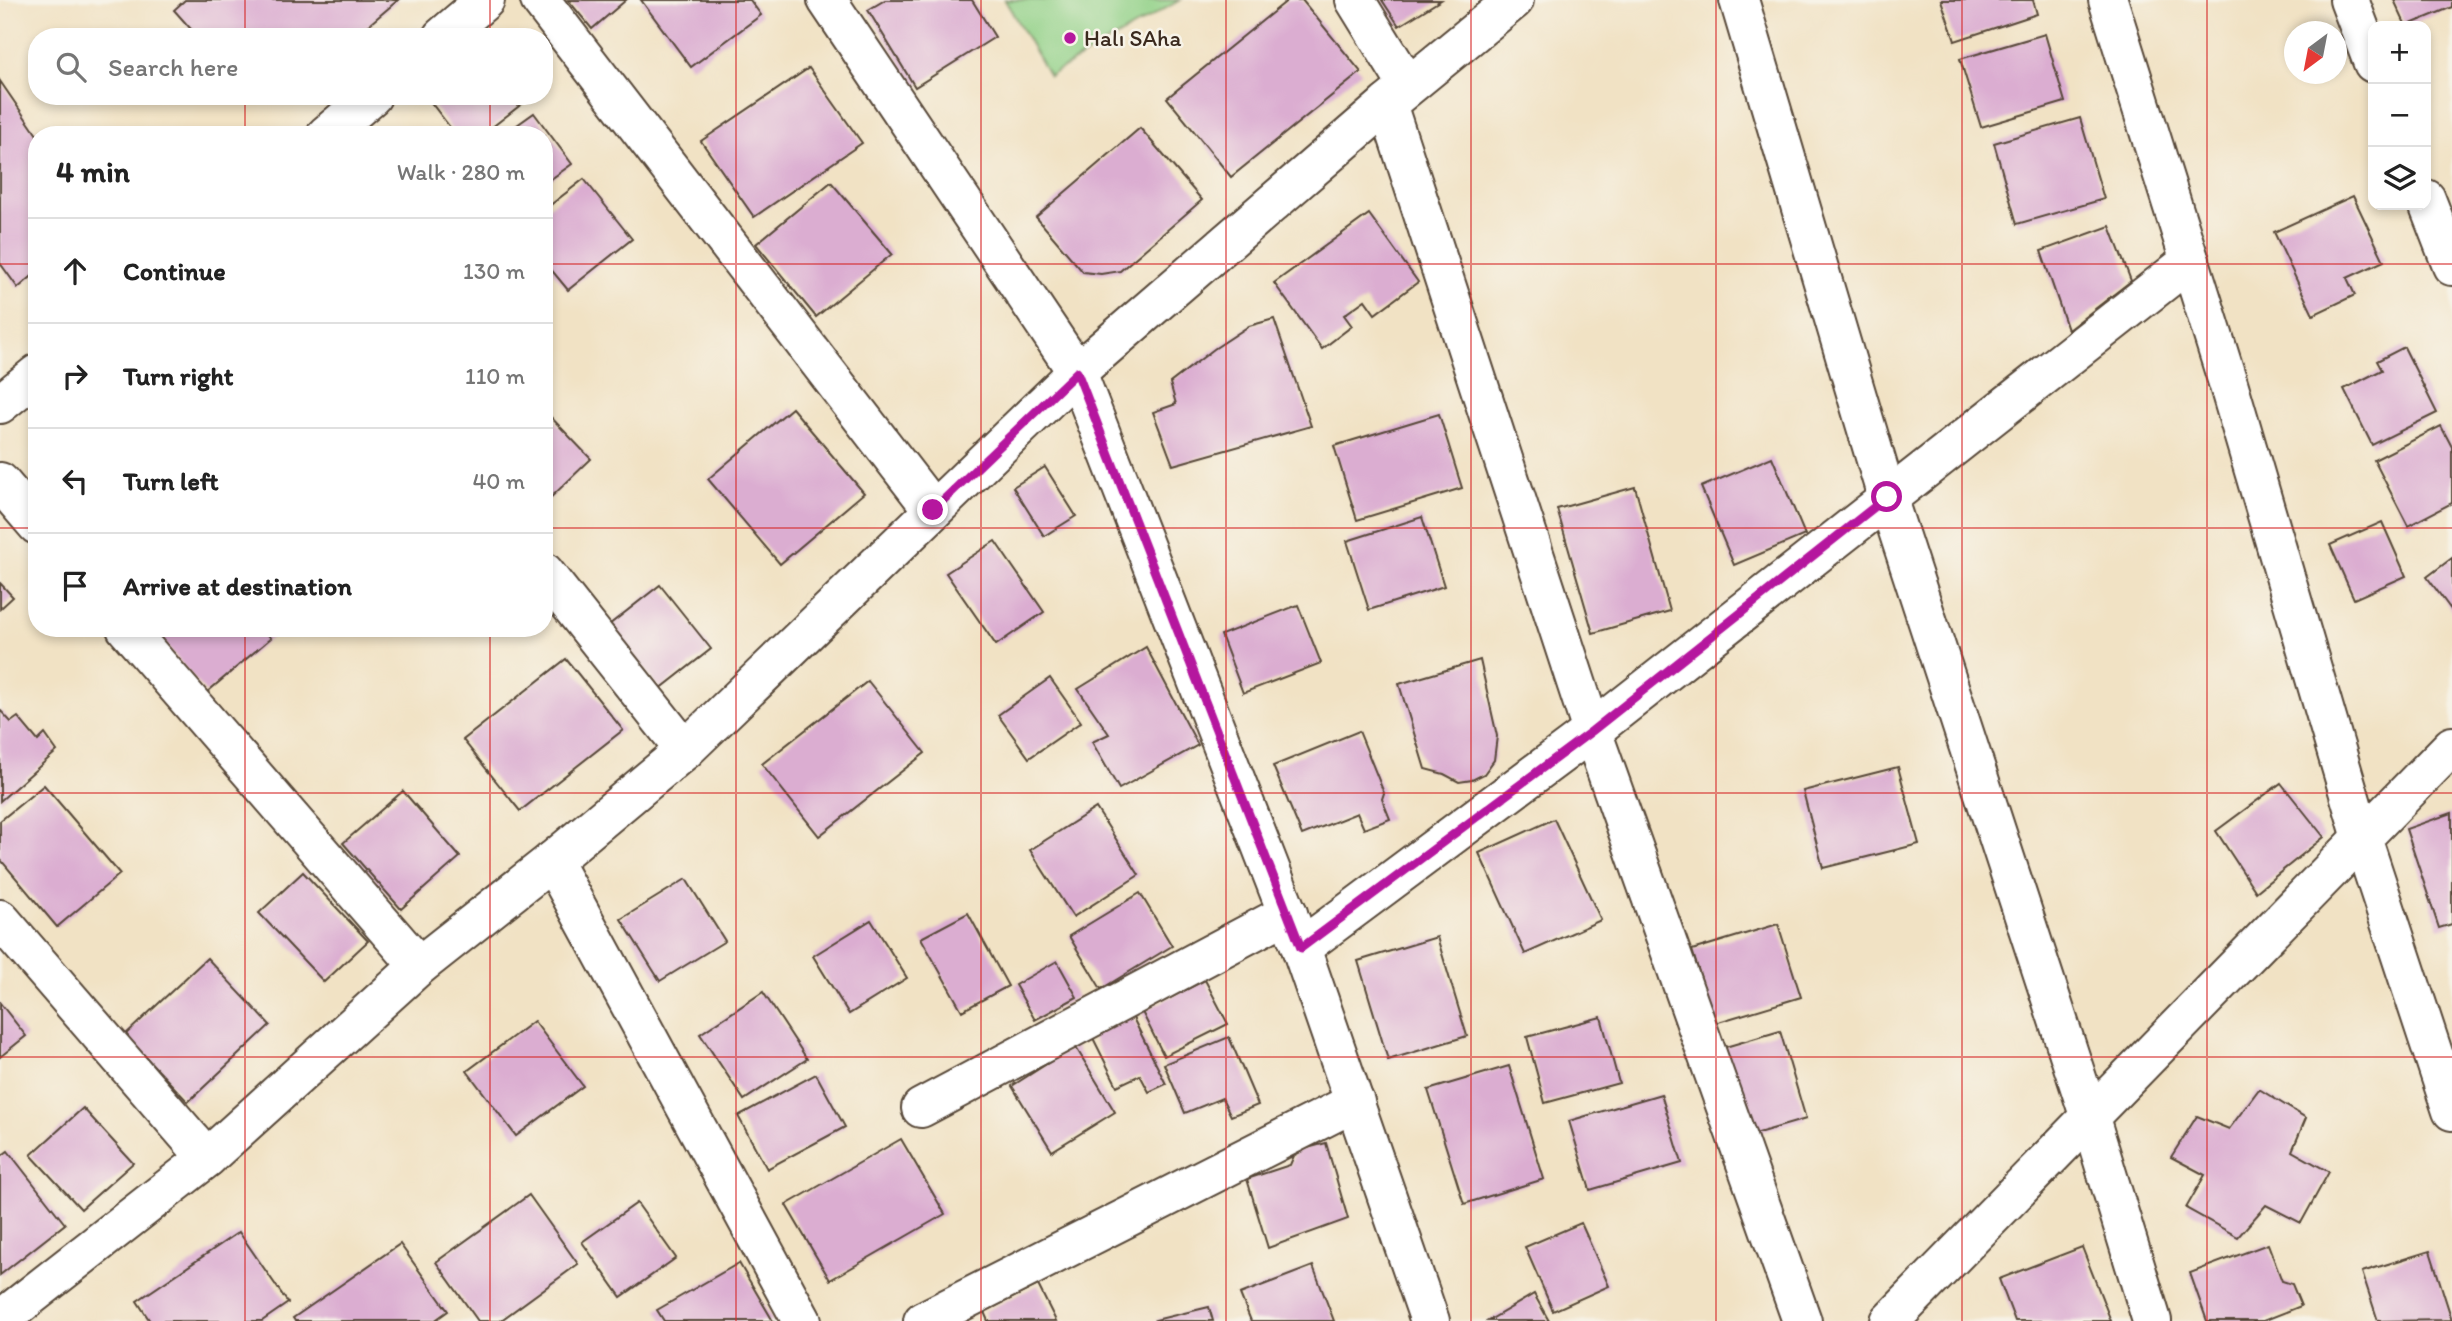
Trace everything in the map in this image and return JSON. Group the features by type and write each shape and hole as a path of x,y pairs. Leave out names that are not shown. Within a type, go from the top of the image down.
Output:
{"street":[{"path":"452,28 485,0"},
{"path":"540,0 933,510"},
{"path":"827,0 1077,372 1295,931 1430,1321"},
{"path":"1355,0 1398,95 1592,731 1802,1321"},
{"path":"0,1320 207,1158 419,966 552,861 685,750 1077,372 1398,95 1514,0"},
{"path":"1739,0 1887,497 2090,1118 2152,1321"},
{"path":"2108,0 2190,261 2362,838 2452,1111"},
{"path":"2349,0 2368,50"},
{"path":"337,126 361,105"},
{"path":"2431,210 2452,266"},
{"path":"920,1108 1295,931 1592,731 2190,261"},
{"path":"0,404 28,381"},
{"path":"0,482 28,515"},
{"path":"553,583 685,750"},
{"path":"134,637 419,966"},
{"path":"1890,1321 2452,747"},
{"path":"552,861 802,1321"},
{"path":"0,919 207,1158"},
{"path":"923,1321 1355,1102"}],"green space":[{"name":"Halı SAha","path":"1005,0 1180,0 1049,76"}],"building":[{"path":"185,0 398,0 365,28 190,28 174,10"},
{"path":"568,0 626,0 592,29"},
{"path":"641,0 750,0 761,15 691,67"},
{"path":"885,0 972,0 995,37 915,87 868,10"},
{"path":"1288,0 1302,0 1361,72 1231,177 1167,98"},
{"path":"1382,0 1441,0 1399,26"},
{"path":"1941,0 2033,0 2037,14 1955,41"},
{"path":"2394,0 2452,0 2452,7 2418,21 2404,21"},
{"path":"2045,34 2065,102 1981,127 1960,59"},
{"path":"809,68 862,143 754,217 701,141"},
{"path":"0,81 31,126 28,126 28,280 18,288 0,263"},
{"path":"433,105 520,105 494,126 449,126"},
{"path":"534,113 544,126 516,126"},
{"path":"2080,118 2104,199 2017,224 1994,143"},
{"path":"1140,128 1202,200 1120,271 1101,274 1083,272 1036,217"},
{"path":"553,138 572,164 553,178"},
{"path":"584,179 632,239 568,290 553,272 553,203"},
{"path":"831,182 892,254 816,317 756,244"},
{"path":"2353,196 2384,261 2347,278 2355,295 2313,315 2274,232"},
{"path":"1369,214 1418,282 1375,314 1365,300 1344,315 1352,326 1322,349 1274,283"},
{"path":"2110,226 2131,281 2068,330 2041,251"},
{"path":"1274,319 1311,426 1173,465 1153,412 1176,404 1170,383 1249,326"},
{"path":"2404,347 2437,413 2372,445 2344,389 2382,370 2377,361"},
{"path":"792,408 864,493 780,564 708,479"},
{"path":"1439,414 1462,488 1357,520 1334,446"},
{"path":"553,419 591,459 553,495"},
{"path":"2441,426 2452,447 2452,503 2408,526 2374,460"},
{"path":"1772,457 1805,535 1734,565 1701,487"},
{"path":"1045,467 1076,516 1044,536 1013,487"},
{"path":"1635,487 1670,611 1593,633 1557,509"},
{"path":"1422,517 1444,586 1369,610 1347,541"},
{"path":"2382,522 2406,576 2354,599 2330,545"},
{"path":"995,541 1044,612 996,645 946,573"},
{"path":"2452,558 2452,611 2427,577"},
{"path":"0,583 13,597 0,609"},
{"path":"660,585 711,649 660,689 609,625"},
{"path":"1298,605 1321,663 1243,693 1221,635"},
{"path":"159,637 271,638 206,693"},
{"path":"1146,647 1198,745 1119,789 1092,742 1109,734 1078,689"},
{"path":"566,659 623,730 520,811 463,740"},
{"path":"1480,660 1497,736 1494,760 1484,774 1459,782 1444,774 1425,769 1399,684"},
{"path":"1050,678 1081,722 1029,758 998,715"},
{"path":"868,681 925,753 819,836 762,764"},
{"path":"0,710 11,722 18,717 38,741 45,734 57,751 0,801"},
{"path":"1359,731 1384,793 1382,799 1390,819 1364,829 1357,813 1302,835 1273,766"},
{"path":"1898,767 1919,844 1823,868 1803,791"},
{"path":"2281,783 2324,837 2256,892 2216,831"},
{"path":"44,785 120,874 57,927 0,859 0,821"},
{"path":"403,791 460,857 401,909 343,843"},
{"path":"1096,808 1139,875 1073,917 1030,850"},
{"path":"2452,813 2452,924 2439,928 2406,829"},
{"path":"1554,819 1601,920 1525,954 1479,853"},
{"path":"303,872 368,941 324,982 259,913"},
{"path":"686,879 725,941 660,981 621,919"},
{"path":"1140,893 1172,946 1101,989 1069,936"},
{"path":"968,913 1008,986 962,1011 921,938"},
{"path":"871,920 907,978 849,1014 813,956"},
{"path":"1778,924 1801,997 1715,1023 1692,950"},
{"path":"1437,937 1467,1036 1388,1060 1358,961"},
{"path":"207,958 270,1025 188,1102 125,1035"},
{"path":"1057,961 1077,997 1035,1020 1015,985"},
{"path":"1205,980 1228,1024 1164,1056 1142,1012"},
{"path":"763,992 807,1059 744,1100 700,1034"},
{"path":"0,1003 26,1036 0,1057"},
{"path":"1132,1016 1166,1084 1149,1092 1140,1075 1117,1086 1092,1036"},
{"path":"1601,1017 1619,1083 1545,1103 1527,1037"},
{"path":"534,1021 583,1086 516,1136 467,1071"},
{"path":"1780,1031 1806,1119 1748,1136 1722,1048"},
{"path":"1229,1037 1258,1105 1231,1116 1222,1098 1185,1113 1164,1064"},
{"path":"1075,1046 1115,1112 1052,1151 1012,1086"},
{"path":"1509,1066 1544,1179 1464,1204 1428,1090"},
{"path":"816,1074 845,1127 767,1169 738,1116"},
{"path":"2259,1089 2306,1118 2292,1151 2329,1172 2301,1223 2266,1205 2238,1237 2186,1208 2205,1175 2171,1157 2197,1116 2229,1129"},
{"path":"1661,1094 1682,1163 1590,1190 1569,1121"},
{"path":"83,1108 133,1163 81,1209 31,1155"},
{"path":"901,1139 945,1214 830,1280 786,1205"},
{"path":"1326,1143 1348,1219 1268,1248 1247,1179 1290,1165 1296,1151"},
{"path":"8,1151 65,1224 0,1275 0,1157"},
{"path":"529,1195 578,1264 500,1321 478,1321 436,1262"},
{"path":"637,1203 676,1258 621,1297 582,1242"},
{"path":"1581,1223 1609,1286 1553,1311 1525,1247"},
{"path":"239,1232 288,1303 262,1321 150,1321 137,1301"},
{"path":"400,1244 448,1311 434,1321 295,1321 293,1318"},
{"path":"2268,1244 2282,1281 2292,1284 2301,1306 2263,1321 2207,1321 2190,1273"},
{"path":"2082,1247 2111,1321 2015,1321 1999,1279"},
{"path":"2430,1251 2452,1320 2378,1321 2362,1272"},
{"path":"739,1263 773,1321 664,1321 657,1310"},
{"path":"1313,1266 1334,1321 1251,1321 1240,1294"},
{"path":"1038,1285 1056,1321 988,1321 984,1312"},
{"path":"1534,1294 1549,1321 1488,1321"},
{"path":"1209,1307 1213,1321 1155,1320"}],"place":[{"name":"Halı SAha","path":"1070,38"}],"route":[{"path":"933,510 1077,372 1301,948 1592,731 1887,497"}]}
